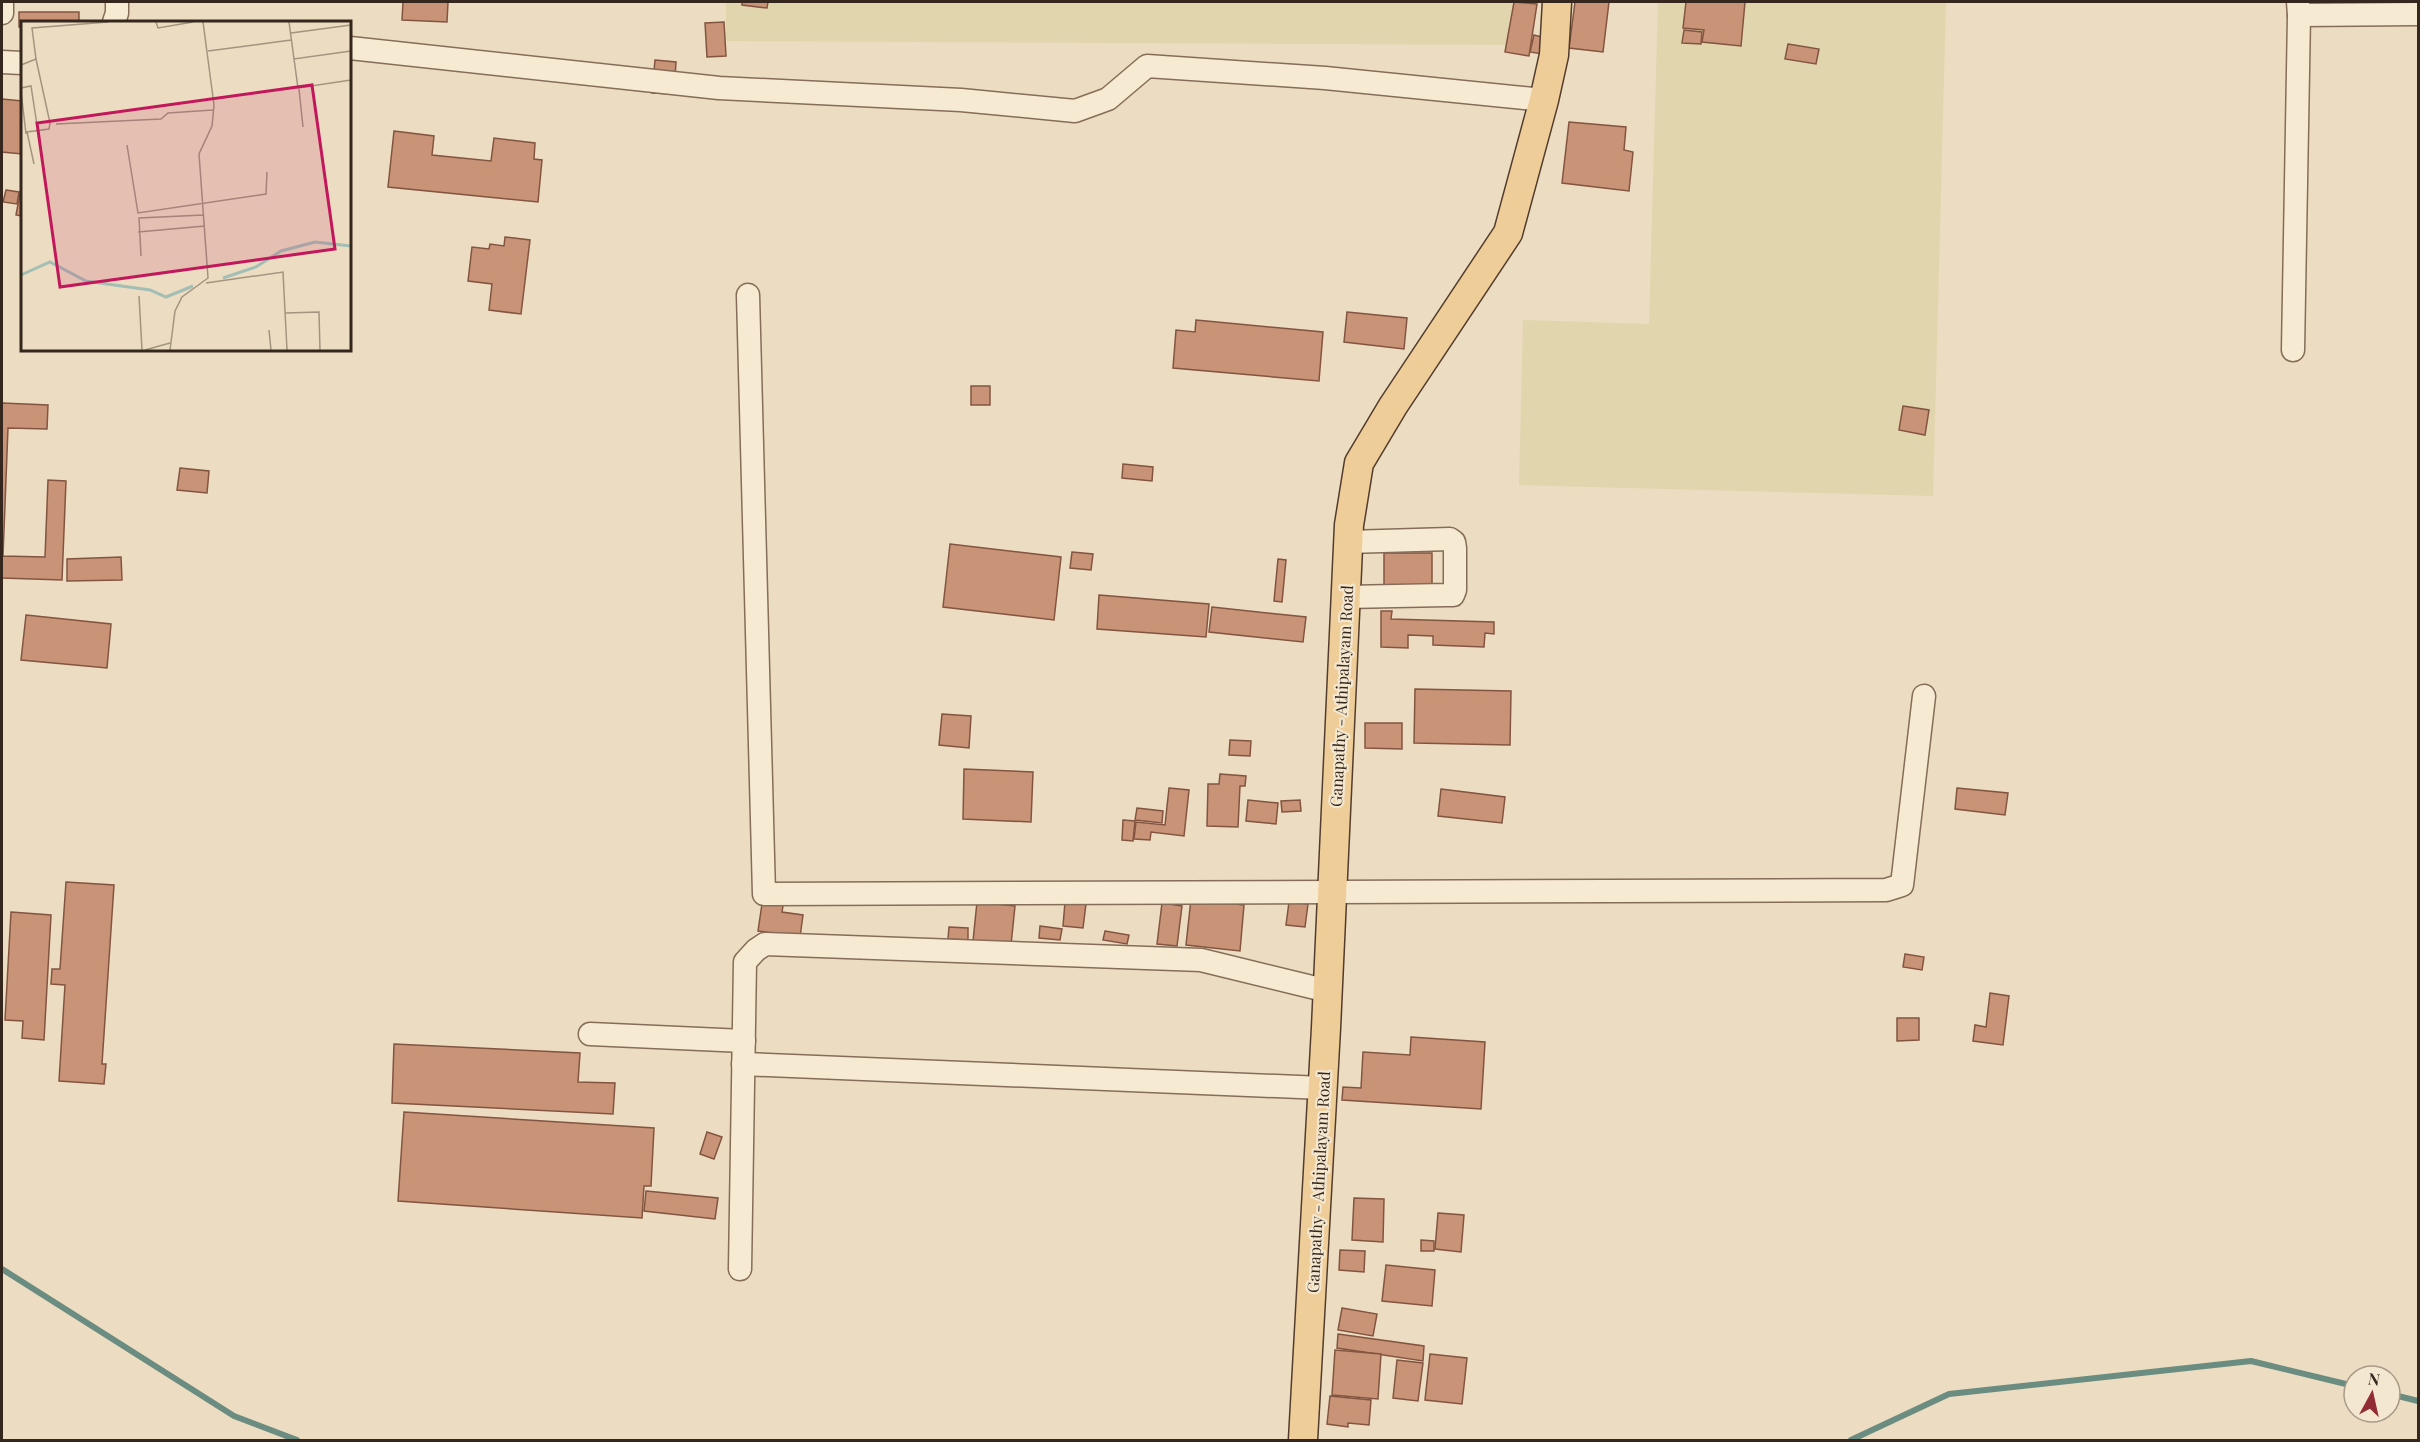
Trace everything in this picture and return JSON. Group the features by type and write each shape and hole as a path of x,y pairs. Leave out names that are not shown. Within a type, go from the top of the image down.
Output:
{"main road":[{"name":"Ganapathy - Athipalayam Road","path":"1303,1440 1328,991 1348,542 1359,463 1393,406 1508,232 1554,55 1557,2"}],"street":[{"path":"114,21 117,2"},
{"path":"2,4 2,14"},
{"path":"2294,350 2299,8 2418,14"},
{"path":"351,48 719,88 961,100 1075,111 1108,99 1147,66 1325,78 1544,100"},
{"path":"2,62 21,63"},
{"path":"748,295 765,894 1886,890 1902,885 1924,696"},
{"path":"1346,597 1453,595 1455,590 1455,548 1454,542 1450,539 1348,542"},
{"path":"740,1269 745,962 765,944 1201,960 1328,991"},
{"path":"590,1034 744,1041"},
{"path":"743,1064 1323,1088"}],"shaded area":[{"path":"726,2 1521,2 1521,45 726,41"},
{"path":"1658,2 1946,2 1933,496 1519,485 1523,320 1649,324"}],"building":[{"path":"403,2 448,2 447,22 402,20"},
{"path":"742,2 768,2 767,8 742,5"},
{"path":"1514,2 1537,4 1529,56 1505,52"},
{"path":"1575,2 1609,2 1603,52 1569,48"},
{"path":"1686,2 1745,2 1741,46 1702,42 1704,30 1683,28"},
{"path":"19,12 79,12 79,21 21,21 21,27 19,27"},
{"path":"724,22 726,56 707,57 705,23"},
{"path":"1684,30 1702,32 1701,44 1682,43"},
{"path":"1534,35 1546,38 1542,54 1530,52"},
{"path":"1788,44 1819,49 1816,64 1785,59"},
{"path":"655,60 676,62 674,94 652,93"},
{"path":"2,99 21,101 21,154 2,152"},
{"path":"1569,122 1626,127 1624,150 1633,152 1629,191 1562,183"},
{"path":"394,131 434,136 432,155 491,161 494,138 535,143 534,159 542,160 538,202 388,187"},
{"path":"21,188 21,216 16,215"},
{"path":"6,190 19,192 17,204 3,202"},
{"path":"505,237 530,240 521,314 489,310 492,284 468,281 472,247 489,249 490,244 504,246"},
{"path":"1347,312 1407,318 1404,349 1344,342"},
{"path":"1196,320 1323,332 1319,381 1173,368 1176,330 1195,332"},
{"path":"971,386 990,386 990,405 971,405"},
{"path":"2,403 48,405 47,429 8,428 3,556 45,557 48,480 66,481 62,580 2,578"},
{"path":"1903,406 1929,410 1925,435 1899,430"},
{"path":"1123,464 1153,467 1152,481 1122,478"},
{"path":"180,468 209,471 207,493 177,490"},
{"path":"950,544 1061,557 1054,620 943,607"},
{"path":"1072,552 1093,554 1091,570 1070,568"},
{"path":"1384,553 1432,553 1432,589 1384,589"},
{"path":"121,557 122,580 67,581 67,559"},
{"path":"1278,559 1286,560 1282,602 1274,601"},
{"path":"1099,595 1209,604 1206,637 1097,629"},
{"path":"1212,607 1306,617 1303,642 1209,632"},
{"path":"1381,611 1392,611 1391,619 1494,622 1494,634 1485,633 1484,647 1433,645 1433,636 1408,635 1408,648 1381,647"},
{"path":"26,615 111,624 107,668 21,660"},
{"path":"1415,689 1511,691 1510,745 1414,743"},
{"path":"942,714 971,716 969,748 939,745"},
{"path":"1365,723 1402,723 1402,749 1365,748"},
{"path":"1230,740 1251,741 1250,756 1229,755"},
{"path":"964,769 1033,772 1031,822 963,819"},
{"path":"1220,774 1246,776 1245,786 1240,786 1238,827 1207,826 1208,784 1219,784"},
{"path":"1169,788 1189,790 1184,836 1151,832 1150,840 1134,839 1136,822 1165,825"},
{"path":"1957,788 2008,793 2005,815 1955,809"},
{"path":"1441,789 1505,797 1502,823 1438,816"},
{"path":"1248,800 1278,803 1276,824 1246,821"},
{"path":"1300,800 1301,811 1282,812 1281,801"},
{"path":"1137,808 1163,811 1162,823 1135,820"},
{"path":"1123,820 1135,821 1133,841 1122,840"},
{"path":"66,882 114,885 102,1064 106,1064 104,1084 59,1081 65,985 51,984 52,969 60,969"},
{"path":"763,897 784,900 782,912 803,915 800,937 758,931"},
{"path":"1191,899 1244,905 1240,951 1186,945"},
{"path":"977,902 1015,906 1011,945 973,941"},
{"path":"1065,902 1086,904 1083,928 1063,926"},
{"path":"1289,902 1308,904 1305,927 1286,925"},
{"path":"1162,903 1182,906 1177,946 1157,944"},
{"path":"11,912 51,915 44,1040 22,1038 23,1021 5,1020"},
{"path":"1040,926 1062,929 1060,940 1039,938"},
{"path":"949,927 968,928 968,940 948,939"},
{"path":"1105,931 1129,935 1127,944 1103,940"},
{"path":"1905,954 1924,957 1922,970 1903,967"},
{"path":"1990,993 2009,996 2003,1045 1973,1041 1975,1025 1986,1027"},
{"path":"1897,1018 1919,1018 1919,1040 1897,1041"},
{"path":"1411,1037 1485,1042 1481,1109 1342,1100 1343,1087 1361,1088 1363,1052 1410,1055"},
{"path":"394,1044 580,1053 578,1082 615,1083 613,1114 392,1103"},
{"path":"404,1112 654,1128 651,1186 644,1186 642,1218 398,1201"},
{"path":"707,1132 722,1137 714,1159 700,1154"},
{"path":"646,1191 718,1198 715,1219 644,1211"},
{"path":"1354,1198 1384,1199 1383,1242 1352,1240"},
{"path":"1438,1213 1464,1215 1461,1252 1435,1249"},
{"path":"1421,1240 1434,1241 1434,1251 1421,1251"},
{"path":"1340,1250 1365,1251 1364,1272 1339,1270"},
{"path":"1386,1265 1435,1270 1432,1306 1382,1301"},
{"path":"1342,1308 1377,1314 1373,1336 1338,1330"},
{"path":"1338,1334 1424,1346 1423,1361 1337,1348"},
{"path":"1335,1350 1381,1354 1378,1399 1332,1395"},
{"path":"1430,1354 1467,1358 1462,1404 1425,1400"},
{"path":"1397,1360 1423,1363 1418,1401 1393,1398"},
{"path":"1330,1396 1371,1400 1369,1425 1348,1423 1348,1427 1327,1424"}],"waterway":[{"path":"2,1269 234,1416 297,1440"},
{"path":"1851,1440 1949,1394 2251,1361 2342,1383"},
{"path":"2402,1397 2418,1401"}]}
